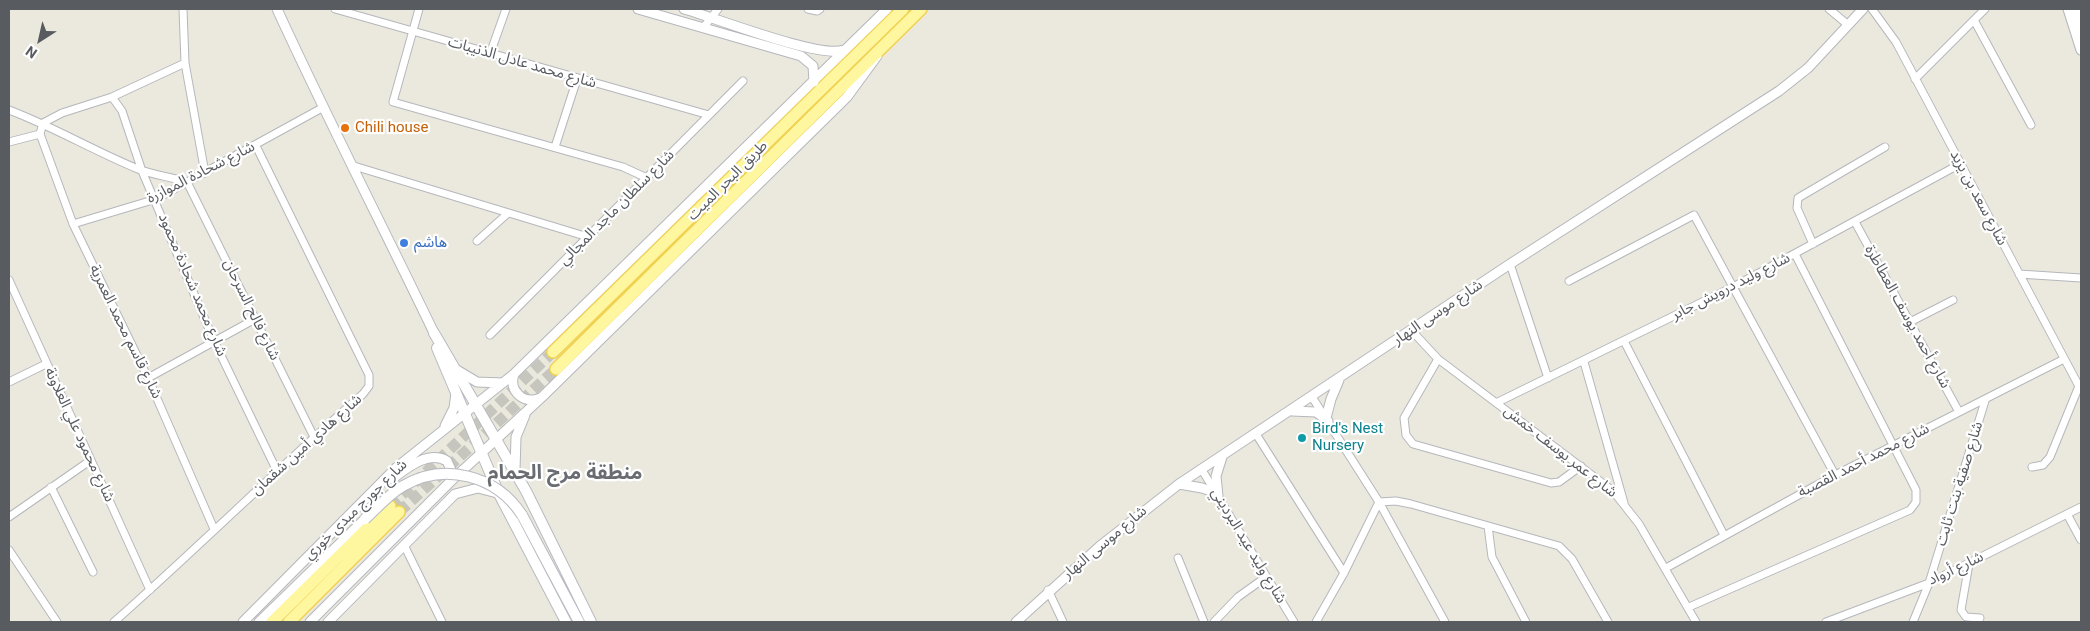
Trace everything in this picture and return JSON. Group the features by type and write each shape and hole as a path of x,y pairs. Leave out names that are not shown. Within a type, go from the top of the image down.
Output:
{"main road":[{"name":"طريق البحر الميت","path":"553,352 903,9"},
{"path":"556,369 921,9"},
{"path":"434,333 515,470 591,622"},
{"path":"434,333 438,352 499,494 566,622"},
{"path":"365,519 401,487 420,478 442,474 467,476 492,486 510,499 522,515 579,622"},
{"path":"272,622 395,509 289,622"}],"street":[{"path":"178,9 183,18"},
{"path":"182,9 186,63 205,173"},
{"path":"277,9 322,108 354,166 434,333"},
{"name":"شارع محمد عادل الذنيبات","path":"335,9 577,79 710,115"},
{"path":"419,9 393,102 623,167 647,178"},
{"path":"490,54 506,9"},
{"path":"638,9 801,56 813,66 814,82"},
{"path":"684,9 823,52 839,52 847,48"},
{"path":"703,28 718,9"},
{"path":"808,9 817,11 820,9"},
{"name":"طريق البحر الميت","path":"476,405 514,374 888,9"},
{"path":"1829,9 1847,24"},
{"name":"شارع موسى النهار","path":"1016,622 1048,590 1144,510 1179,484 1340,379 1510,264 1779,91 1808,68 1863,9"},
{"name":"شارع سعد بن يزيد","path":"1872,9 1896,42 2080,388"},
{"path":"1915,79 1985,9"},
{"path":"2068,9 2081,50"},
{"path":"2077,9 2081,28"},
{"path":"1974,20 2031,125"},
{"path":"310,622 451,480 542,397 847,97 870,68 882,47"},
{"path":"42,123 62,113 112,97 186,63"},
{"path":"554,147 577,79"},
{"name":"شارع سلطان ماجد المجالي","path":"490,335 743,81"},
{"name":"شارع محمد شحادة محمود","path":"112,97 122,111 142,170 156,199 214,341 277,472"},
{"name":"شارع شحادة الموازرة","path":"73,224 156,199 256,146 322,108"},
{"path":"9,110 42,123 142,170 187,182"},
{"path":"9,142 40,134 42,123"},
{"name":"شارع قاسم محمد العمرية","path":"40,134 73,224 148,378 214,529"},
{"name":"شارع هادي أمين شقمان","path":"114,622 184,561 214,529 367,390 370,380 256,146"},
{"path":"1813,244 1796,208 1798,198 1885,147"},
{"name":"شارع وليد درويش جابر","path":"1498,402 1584,362 1734,287 1960,164"},
{"path":"354,166 507,214 588,237"},
{"name":"شارع فالح السرحان","path":"187,182 314,437"},
{"path":"476,241 507,214"},
{"path":"1569,281 1694,215 1835,475"},
{"name":"شارع أحمد يوسف العطاطرة","path":"1855,222 1959,412"},
{"path":"1689,608 1910,510 1916,502 1916,490 1795,254"},
{"path":"1510,264 1548,378"},
{"path":"2019,274 2081,278"},
{"name":"شارع محمود علي العلاونة","path":"9,280 150,590"},
{"path":"1910,322 1953,300"},
{"path":"148,378 255,319"},
{"name":"شارع عمر يوسف خمش","path":"1412,331 1438,359 1498,402 1605,484 1624,503 1666,568 1696,622"},
{"path":"1624,341 1724,536"},
{"path":"1438,359 1404,418 1406,435 1414,444 1551,483 1559,482 1581,466"},
{"name":"شارع محمد أحمد القصبة","path":"1666,568 1835,475 2064,360"},
{"path":"1584,362 1624,503"},
{"path":"9,382 46,364"},
{"path":"456,369 462,375 477,382 503,383"},
{"path":"514,374 513,386 520,397 532,400 542,397"},
{"path":"1327,419 1331,399 1340,379"},
{"path":"2032,467 2043,465 2050,456 2080,388"},
{"path":"441,432 451,415 456,393"},
{"path":"1312,397 1378,502 1444,622"},
{"name":"شارع صفية بنت ثابت","path":"1913,622 1929,583 1985,401"},
{"name":"شارع جورج مبدى خوري","path":"243,622 398,467 476,405"},
{"path":"515,470 516,437 524,416 531,407"},
{"path":"1291,411 1316,412 1327,419"},
{"path":"1256,434 1344,573"},
{"path":"1179,484 1202,488 1217,494 1216,476 1223,456"},
{"path":"342,521 395,477 425,459 437,457 448,461 452,472 451,480"},
{"path":"9,517 91,460"},
{"name":"شارع وليد عيد البرديني","path":"1202,470 1294,622"},
{"path":"51,486 93,572"},
{"path":"328,622 455,494 478,488 499,494"},
{"path":"1378,502 1402,502 1548,541 1563,549 1586,582 1608,622"},
{"path":"1316,622 1344,573 1378,502"},
{"name":"شارع أرواد","path":"1826,622 1929,583 2081,507"},
{"path":"2067,514 2081,540"},
{"path":"260,622 365,519"},
{"path":"1488,526 1492,557 1526,622"},
{"path":"404,545 442,622"},
{"path":"9,550 57,622"},
{"path":"1178,558 1204,622"},
{"path":"1969,564 1961,610 1966,617 1980,618"},
{"path":"1214,622 1238,598 1266,577"},
{"path":"1048,590 1063,622"}],"tunnel":[{"path":"390,506 553,352"},
{"path":"399,512 556,369"}],"place":[{"name":"Chili house","path":"345,128"},
{"name":"هاشم","path":"404,243"},
{"name":"Bird's Nest Nursery","path":"1302,438"}],"district":[{"name":"منطقة مرج الحمام","path":"565,474"}]}
